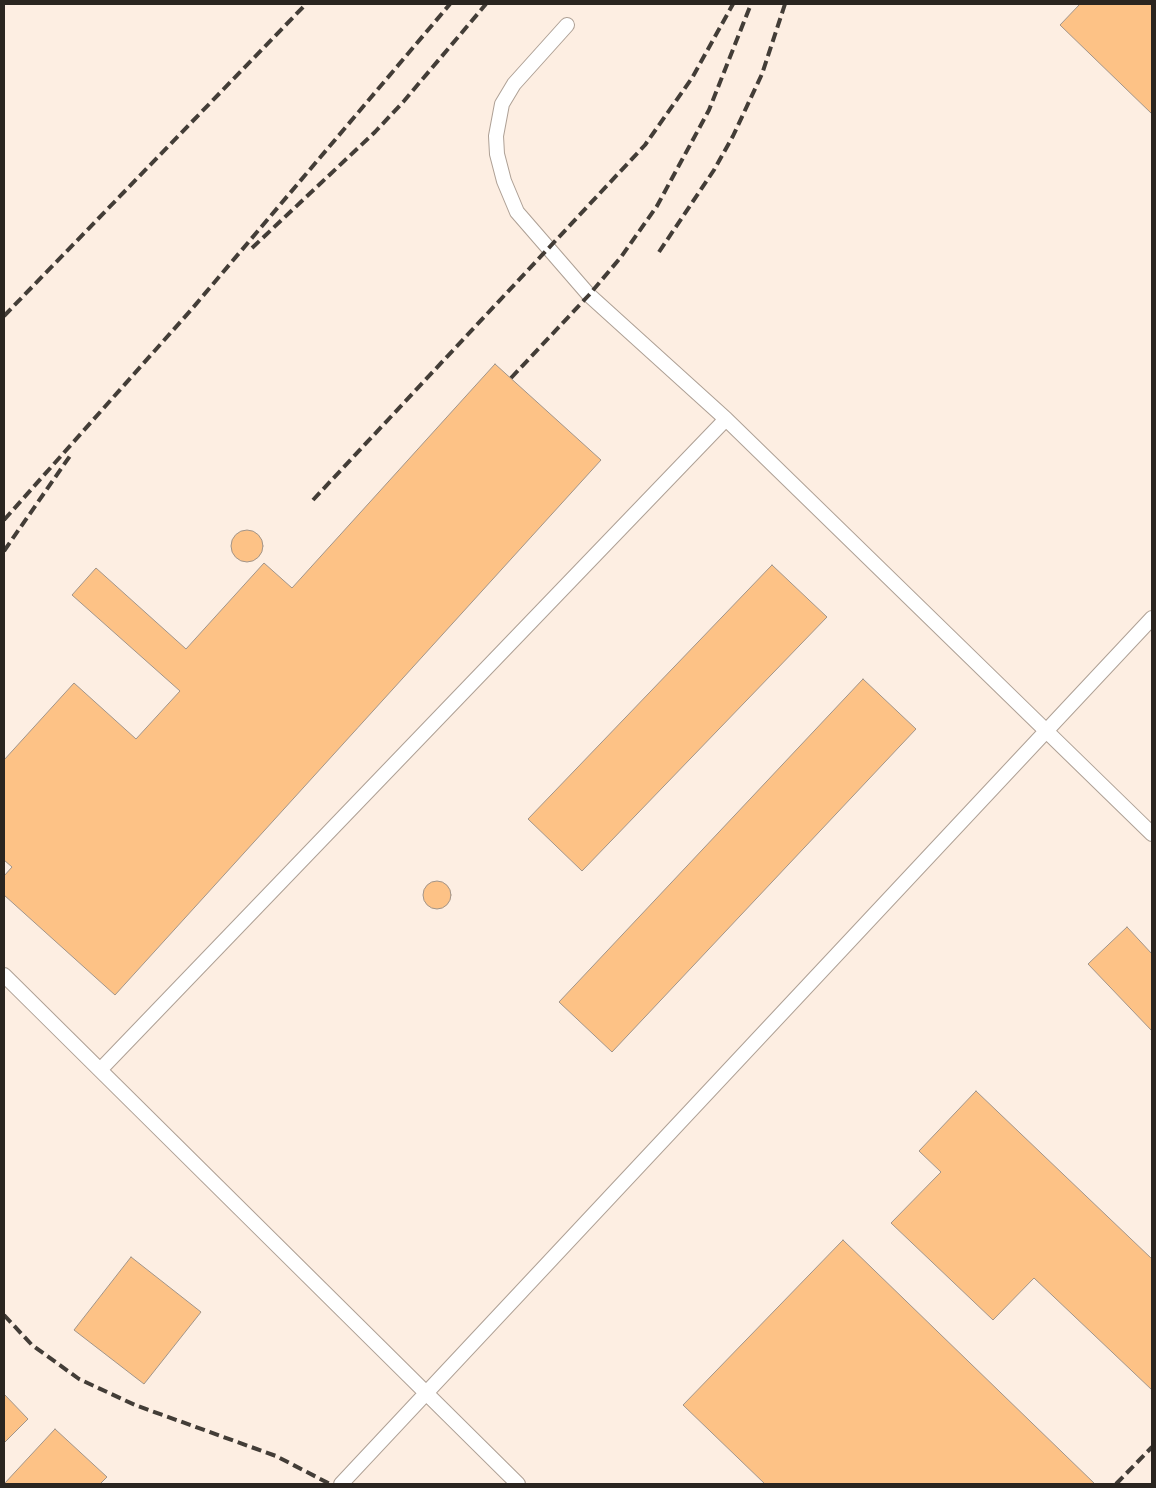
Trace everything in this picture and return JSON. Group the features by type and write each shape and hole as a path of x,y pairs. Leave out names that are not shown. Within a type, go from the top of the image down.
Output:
{"lane":[{"path":"567,25 514,84 502,104 496,136 497,154 509,196 528,226 589,295 726,419 1048,730 1152,834"},
{"path":"100,1070 726,419"},
{"path":"341,1484 1152,618"},
{"path":"4,975 518,1484"}],"building":[{"path":"1080,4 1152,4 1152,114 1060,25"},
{"path":"495,364 601,460 115,995 4,895 4,876 12,867 4,860 4,760 74,683 136,739 180,691 72,595 96,568 186,649 264,563 292,588"},
{"path":"247,530 259,534 263,546 259,558 247,562 235,558 231,546 235,534"},
{"path":"772,565 827,617 582,871 528,819"},
{"path":"863,679 916,729 612,1052 559,1002"},
{"path":"437,881 447,885 451,895 447,905 437,909 427,905 423,895 427,885"},
{"path":"1127,927 1152,954 1152,1031 1088,964"},
{"path":"976,1091 1152,1259 1152,1390 1034,1278 993,1320 891,1223 941,1172 919,1151"},
{"path":"843,1240 1095,1484 765,1484 683,1405"},
{"path":"131,1257 201,1312 144,1384 74,1330"},
{"path":"4,1394 28,1419 4,1443"},
{"path":"55,1429 107,1477 100,1484 4,1484"}],"railway":[{"path":"4,316 306,4"},
{"path":"4,520 191,310 450,4"},
{"path":"252,248 375,132 404,101 486,4"},
{"path":"313,500 645,145 692,78 733,4"},
{"path":"511,378 589,295 621,257 657,206 709,110 751,4"},
{"path":"659,252 714,170 733,136 762,74 785,4"},
{"path":"4,551 72,453"},
{"path":"4,1315 32,1345 79,1379 135,1405 276,1456 330,1484"},
{"path":"1116,1484 1152,1447"}]}
